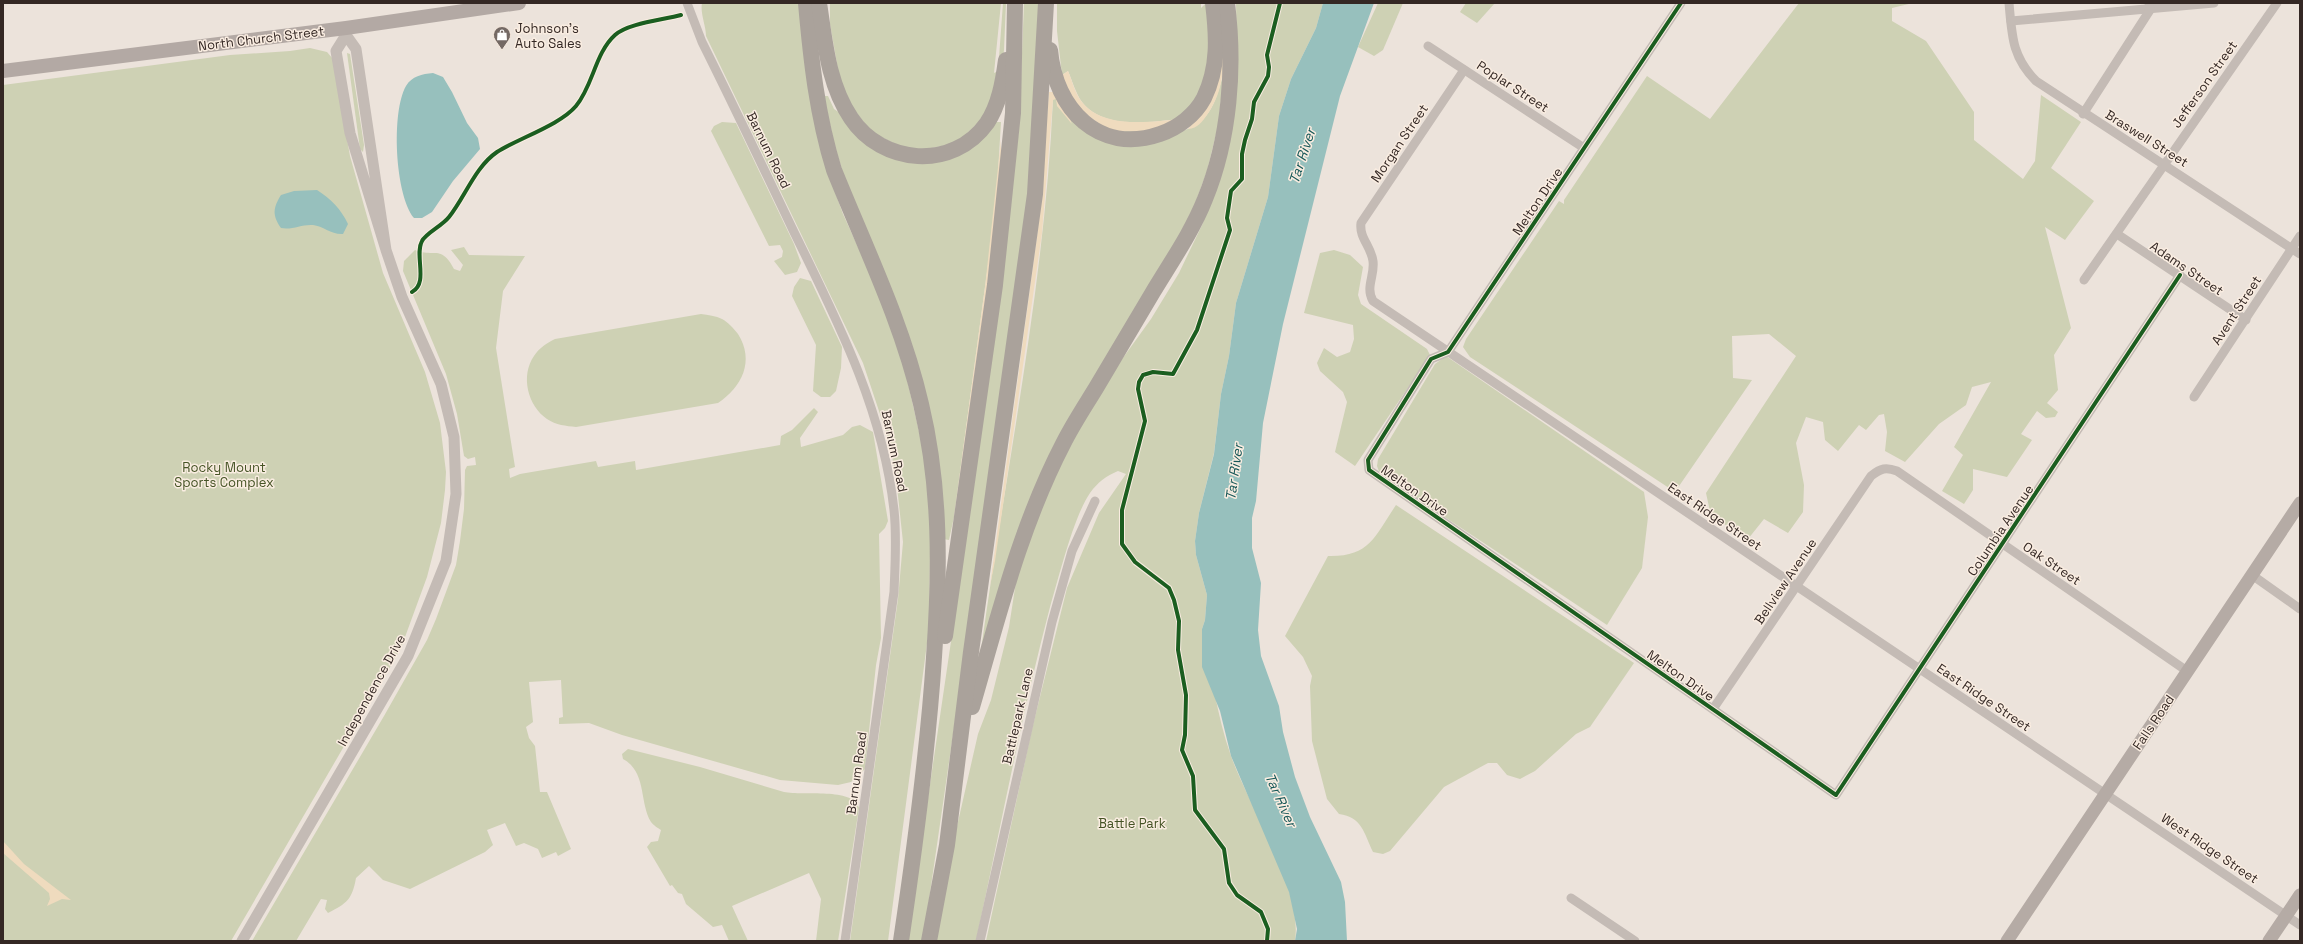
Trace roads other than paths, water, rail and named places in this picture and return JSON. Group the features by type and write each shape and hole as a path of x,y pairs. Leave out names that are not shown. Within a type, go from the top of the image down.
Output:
{"highway":[{"path":"806,3 812,72 827,149 844,196 904,342 922,404 932,459 936,505 938,591 931,706 916,840 901,941"},
{"path":"1047,3 1051,61 1065,99 1086,125 1105,135 1124,140 1154,136 1164,132 1183,122 1199,106 1208,87 1217,50 1213,3"},
{"path":"929,941 947,845 958,753 1035,194 1047,3"},
{"path":"958,753 1024,529 1037,497 1063,442 1174,258 1205,199 1219,155 1227,107 1231,42 1227,3"},
{"path":"822,7 832,82 851,119 863,133 880,146 900,155 924,157 952,151 972,140 987,122 1002,88 1016,10"},
{"path":"931,706 939,680 995,284 1013,113 1016,10"}],"main road":[{"name":"North Church Street","path":"3,71 346,31 519,3"},
{"name":"Falls Road","path":"2012,939 2105,794 2300,503"},
{"path":"2269,941 2300,895"}],"street":[{"name":"Barnum Road","path":"687,3 702,42 848,347 874,410 889,476 896,539 894,592 845,941"},
{"name":"Melton Drive","path":"1681,3 1448,352 1431,360 1368,460 1369,470 1836,795"},
{"name":"Braswell Street","path":"2009,3 2010,21 2015,51 2023,68 2036,81 2083,114 2164,164 2300,254"},
{"path":"2010,21 2149,6 2214,3"},
{"name":"Jefferson Street","path":"2084,280 2277,3"},
{"path":"2083,114 2149,6"},
{"path":"346,31 356,49 386,250"},
{"path":"346,31 336,51 350,133 386,250"},
{"name":"Poplar Street","path":"1428,46 1584,148"},
{"name":"Morgan Street","path":"1360,231 1361,223 1464,70"},
{"name":"East Ridge Street","path":"1360,231 1373,261 1369,287 1369,296 1373,301 2105,794"},
{"name":"Adams Street","path":"2117,234 2246,320"},
{"name":"Avent Street","path":"2194,397 2300,236"},
{"name":"Independence Drive","path":"242,941 408,656 446,561 456,494 454,437 441,384 402,297 386,250"},
{"name":"Columbia Avenue","path":"1836,795 2180,275"},
{"name":"Oak Street","path":"1880,469 1889,468 1897,471 2002,545 2187,671"},
{"name":"Bellview Avenue","path":"1713,709 1871,476 1880,469"},
{"name":"Battlepark Lane","path":"980,941 1052,622 1072,552 1095,501"},
{"path":"2252,575 2300,609"},
{"name":"West Ridge Street","path":"2105,794 2300,925"},
{"path":"1570,898 1635,941"}],"water":[{"name":"Tar River","path":"1323,3 1374,3 1340,96 1283,324 1263,423 1256,501 1252,518 1252,548 1261,583 1258,630 1261,656 1279,706 1283,732 1295,777 1310,817 1341,882 1345,902 1347,941 1295,941 1297,929 1289,892 1231,756 1220,711 1202,667 1202,629 1205,620 1207,595 1196,555 1195,541 1199,513 1214,454 1221,394 1229,356 1236,303 1268,197 1279,116 1291,79 1316,28"},
{"path":"433,73 443,77 467,123 478,138 480,149 453,181 432,212 422,218 414,218 408,207 399,173 397,153 398,114 401,98 408,83 418,76"},
{"path":"317,190 335,205 348,224 343,234 335,233 313,225 281,228 276,219 275,208 281,195 294,191"}],"place":[{"name":"Johnson's Auto Sales","path":"502,50"}],"park label":[{"name":"Rocky Mount Sports Complex","path":"224,474"},
{"name":"Battle Park","path":"1132,823"}]}
